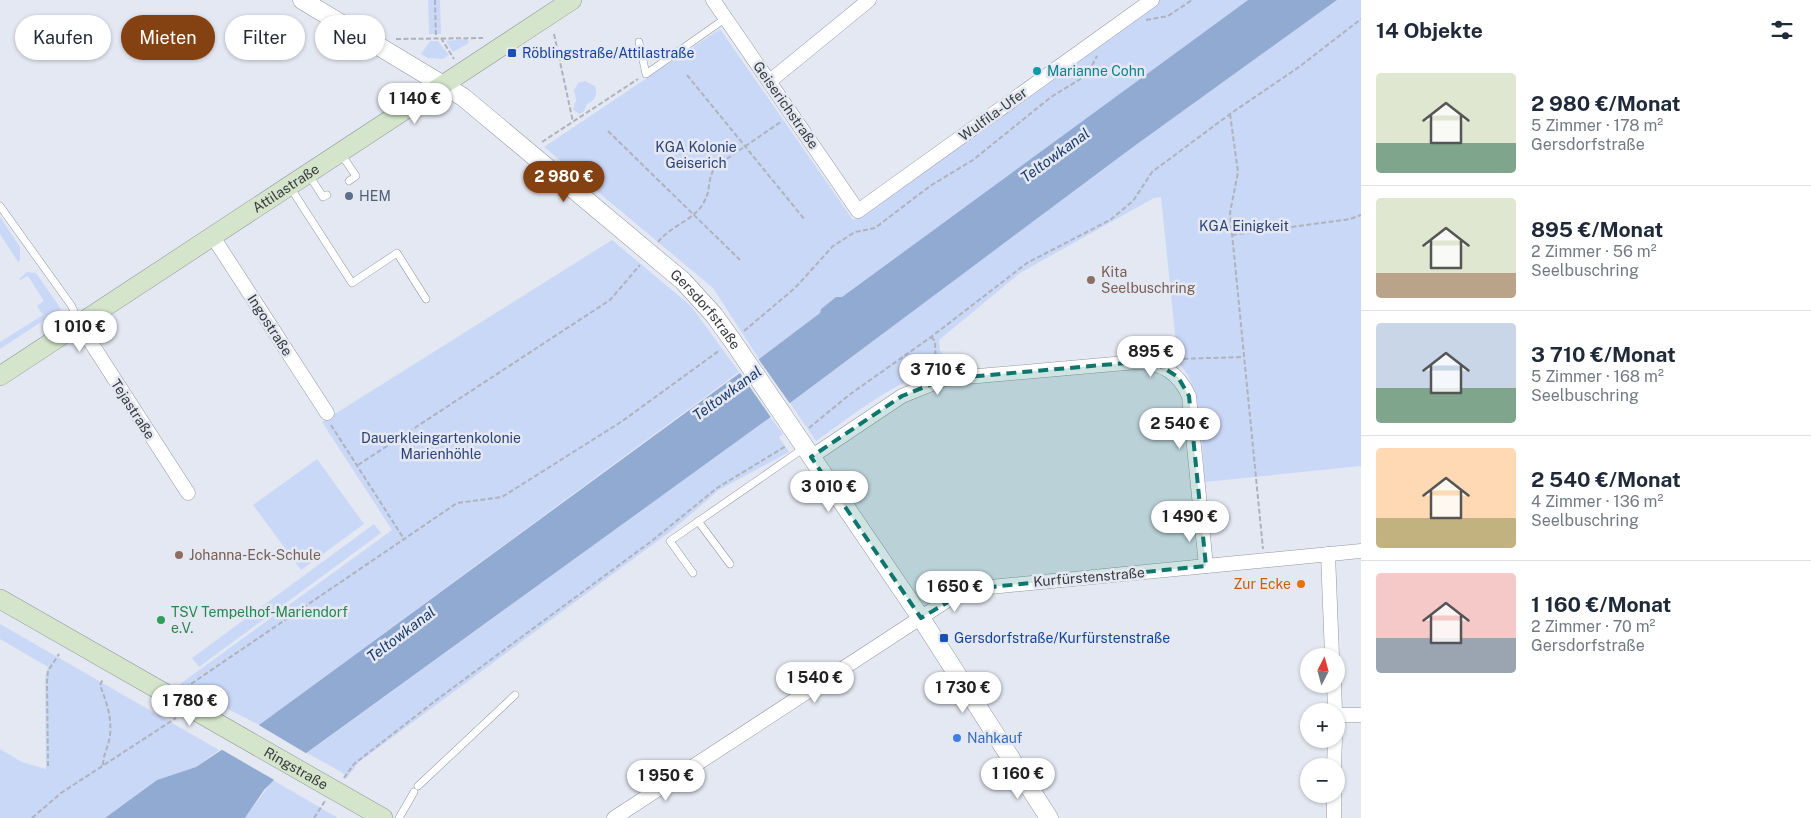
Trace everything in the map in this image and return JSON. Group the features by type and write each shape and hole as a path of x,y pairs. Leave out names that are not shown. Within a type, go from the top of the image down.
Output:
{"main road":[{"name":"Attilastraße","path":"0,376 445,86 572,0"},
{"name":"Ringstraße","path":"0,599 383,818"}],"street":[{"name":"Gersdorfstraße","path":"302,0 445,86 480,111 683,282 714,315 921,618 1049,818"},
{"name":"Geiserichstraße","path":"713,0 858,210"},
{"path":"770,81 869,0"},
{"name":"Wulfila-Ufer","path":"858,210 1152,0"},
{"name":"Ingostraße","path":"213,237 331,415"},
{"name":"Tejastraße","path":"81,324 88,338 188,492"},
{"path":"800,442 944,379 1137,362 1159,365 1178,377 1189,396 1206,566"},
{"name":"Kurfürstenstraße","path":"614,818 960,592 970,589 1361,550"},
{"path":"1328,554 1332,648"},
{"path":"1345,715 1361,715"},
{"path":"1334,803 1334,818"}],"lane":[{"path":"639,42 646,74 726,18"},
{"path":"340,154 356,176 349,180"},
{"path":"308,174 323,198 327,195"},
{"path":"290,187 352,283 397,253 426,299"},
{"path":"0,206 71,305 81,324"},
{"path":"693,573 670,541 800,442"},
{"path":"698,521 730,564"},
{"path":"399,818 416,789 515,695"}],"path":[{"path":"435,0 436,38"},
{"path":"1141,22 1168,16 1192,0"},
{"path":"314,818 318,809 354,764 439,698 654,540 716,488 800,442 849,395 931,337 1026,263 1110,220 1133,201 1152,172 1230,114 1299,67 1361,19"},
{"path":"554,34 572,122"},
{"path":"441,38 454,59"},
{"path":"388,39 483,38"},
{"path":"185,688 457,503 502,497 621,422 733,341 795,288 833,246 854,232 875,228 930,186 979,156 1051,98 1087,75 1098,53"},
{"path":"538,145 646,74"},
{"path":"687,75 805,220"},
{"path":"657,244 664,235 694,214 706,200 709,177 716,167 792,114"},
{"path":"1230,114 1238,172 1230,213 1263,549"},
{"path":"608,131 740,260"},
{"path":"1232,235 1350,219 1361,215"},
{"path":"358,465 610,300 642,263"},
{"path":"931,337 935,341 935,373"},
{"path":"1180,359 1213,360 1243,357"},
{"path":"331,415 358,465 404,538"},
{"path":"48,766 47,681 48,671 59,654"},
{"path":"103,679 100,685 110,710 110,736 103,758 103,766"},
{"path":"32,818 61,793 175,720"}],"highlighted area":[{"path":"1137,362 1159,365 1178,377 1189,396 1206,566 970,589 921,618 811,457 902,396 944,379"}],"green space":[{"path":"428,0 440,0 441,34 429,34"},
{"name":"KGA Kolonie Geiserich","path":"1160,0 1248,0 842,297 836,297 821,309 820,313 759,359 713,288 544,147 720,29 853,220"},
{"name":"KGA Einigkeit","path":"1337,0 1361,0 1361,466 1205,482 1202,435 1197,402 1187,374 1178,363 1161,197 1154,198 1020,273 939,340 940,350 952,367 933,371 897,386 816,441 790,403 1133,147"},
{"path":"467,39 469,43 453,52 446,41"},
{"path":"430,41 438,41 449,55 443,59 428,58 421,54"},
{"path":"585,81 595,86 596,94 594,99 587,104 584,111 580,114 573,110 576,100 574,90 578,83"},
{"path":"0,217 20,247 20,260 18,262 0,234"},
{"name":"Dauerkleingartenkolonie Marienhöhle","path":"612,240 691,306 739,372 259,725 180,684 392,530 322,422"},
{"path":"27,272 36,273 61,309 0,349 0,342 43,315 37,306 44,301 28,276 19,279"},
{"path":"770,417 783,434 779,437 789,452 719,490 671,531 359,762 346,779 343,773 307,753"},
{"path":"317,459 364,524 301,570 253,505"},
{"path":"374,524 381,533 199,667 192,658"},
{"path":"0,624 219,750 196,767 157,780 105,818 0,818 0,749 22,762 46,769 45,678 48,667 0,639"},
{"path":"273,780 338,818 245,818"}],"water":[{"name":"Teltowkanal","path":"1248,0 1337,0 1133,147 790,403 287,767 264,790 245,818 105,818 157,780 196,767 259,725 759,359 820,313 821,309 836,297 842,297"}],"pier":[{"path":"757,357 791,405 772,419 738,370"},
{"path":"257,724 309,755 276,781 219,748"}],"place":[{"name":"Röblingstraße/Attilastraße","path":"512,53"},
{"name":"Marianne Cohn","path":"1037,71"},
{"name":"HEM","path":"349,196"},
{"name":"Kita Seelbuschring","path":"1091,280"},
{"name":"Johanna-Eck-Schule","path":"179,555"},
{"name":"Zur Ecke","path":"1301,584"},
{"name":"TSV Tempelhof-Mariendorf e.V.","path":"161,620"},
{"name":"Gersdorfstraße/Kurfürstenstraße","path":"944,638"},
{"name":"Nahkauf","path":"957,738"}]}
